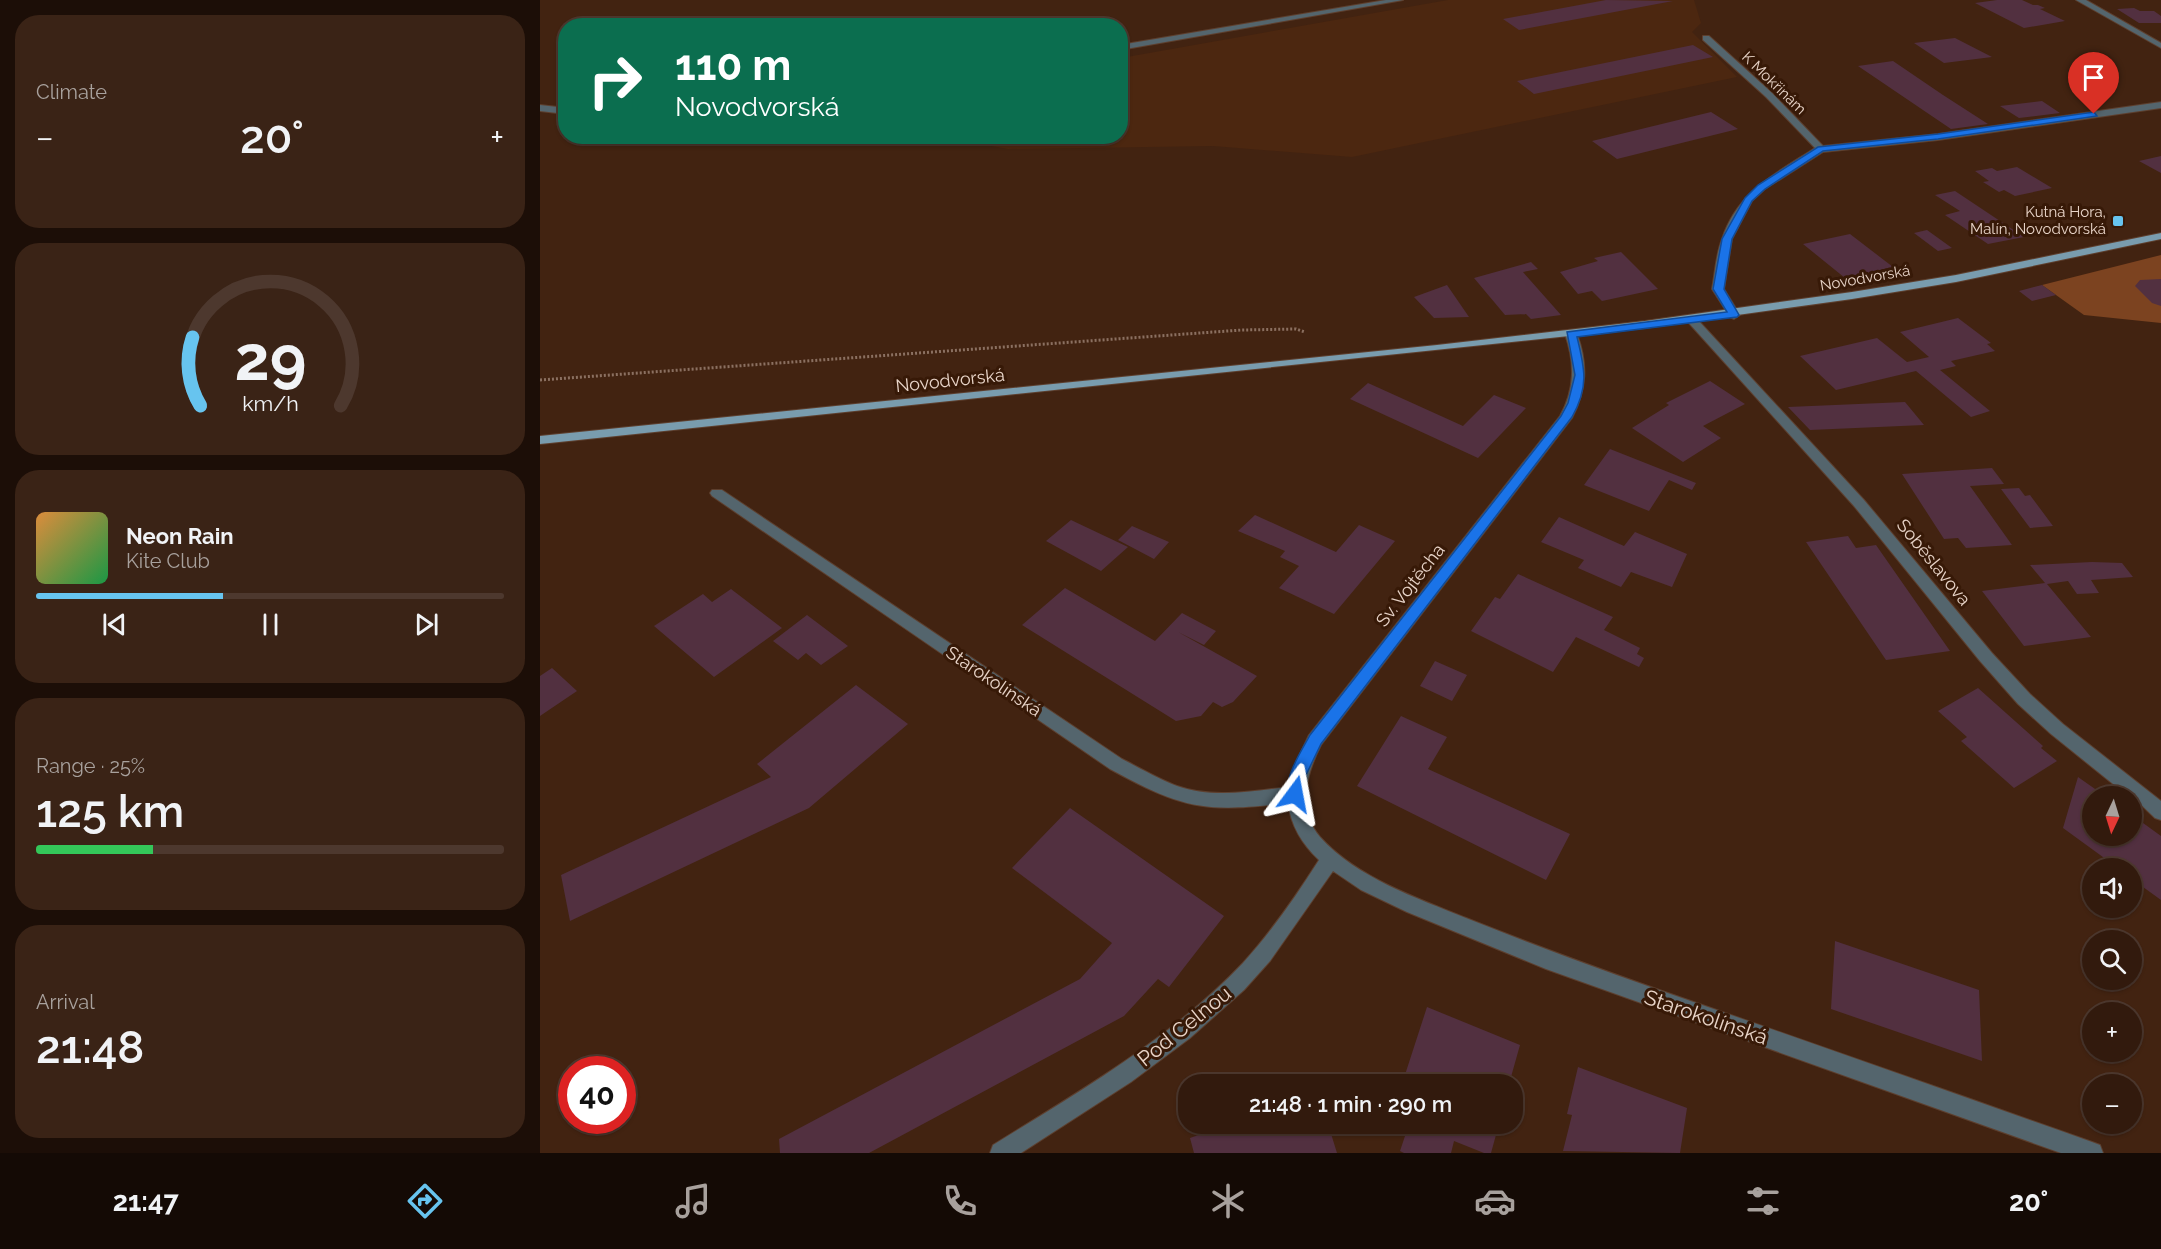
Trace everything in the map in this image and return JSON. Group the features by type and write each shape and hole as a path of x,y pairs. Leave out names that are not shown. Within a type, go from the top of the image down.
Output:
{"main road":[{"name":"Novodvorská","path":"540,440 1571,334 1734,315 1956,279 2161,236"}],"street":[{"path":"1128,47 1399,0"},
{"path":"2080,0 2161,46"},
{"name":"K Mokřinám","path":"1707,38 1769,94 1821,149"},
{"path":"1734,315 1718,289 1727,239 1733,226 1748,200 1761,187 1821,149 1938,137 2161,105"},
{"path":"540,108 558,110"},
{"name":"Soběslavova","path":"1692,320 1859,503 1986,657 2024,699 2057,729 2161,812"},
{"name":"Sv. Vojtěcha","path":"1330,859 1312,840 1301,820 1295,794 1298,775 1315,740 1566,417 1574,403 1580,375 1571,334"},
{"name":"Starokolínská","path":"717,493 1116,764 1164,789 1189,797 1222,800 1295,794"},
{"name":"Starokolínská","path":"1330,859 1403,900 1548,961 2092,1153"},
{"name":"Pod Celnou","path":"1001,1153 1122,1076 1198,1017 1237,983 1299,909 1330,859"}],"path":[{"path":"540,380 909,351 1296,329 1328,340 1348,357"}],"shaded area":[{"path":"1448,0 1694,0 1701,23 1692,32 1737,77 1352,157 1213,146 1008,149 980,144 1128,144 1128,57"},
{"path":"2161,255 2161,323 2084,315 2042,285"}],"building":[{"path":"1606,0 1673,1 1519,30 1503,19"},
{"path":"2022,0 2045,8 2040,9 2065,21 2024,28 1975,3"},
{"path":"2134,8 2140,11 2154,11 2161,16 2161,23 2139,23 2117,9"},
{"path":"1955,38 1992,57 1944,63 1914,43"},
{"path":"1693,45 1713,57 1534,94 1517,81"},
{"path":"1893,61 1988,124 1951,129 1858,66"},
{"path":"2042,101 2060,113 2019,118 2000,106"},
{"path":"1711,112 1738,129 1617,159 1592,141"},
{"path":"2161,156 2161,173 2139,161"},
{"path":"2017,167 2052,188 2015,196 2004,190 1999,192 1983,182 1989,181 1975,171 1992,168 1997,171"},
{"path":"1955,191 2024,237 1988,244 1945,215 1960,211 1935,195"},
{"path":"1927,230 1952,248 1938,251 1914,233"},
{"path":"1850,234 1893,267 1845,278 1803,244"},
{"path":"1621,252 1658,289 1602,301 1592,291 1578,294 1560,272 1598,261 1594,258"},
{"path":"1531,262 1538,269 1523,272 1561,315 1531,319 1526,314 1505,315 1474,278"},
{"path":"2161,279 2161,306 2152,303 2135,286 2140,280"},
{"path":"1447,285 1469,317 1434,318 1414,297"},
{"path":"2042,285 2056,295 2032,301 2019,291"},
{"path":"1958,318 1991,343 1987,344 1995,351 1951,361 1956,366 1940,370 1990,411 1971,417 1916,371 1836,390 1800,356 1877,338 1907,362 1929,357 1900,332"},
{"path":"1710,381 1745,404 1703,426 1721,438 1683,462 1632,428 1669,405 1666,403"},
{"path":"1368,383 1463,426 1494,395 1526,408 1478,458 1350,399"},
{"path":"1905,402 1924,425 1810,430 1788,407"},
{"path":"1610,449 1696,483 1692,490 1669,480 1649,511 1584,485"},
{"path":"1992,468 2004,484 1970,486 2012,545 1966,548 1958,538 1944,539 1902,474"},
{"path":"2019,488 2025,496 2030,495 2053,526 2030,528 2001,489"},
{"path":"1255,515 1336,552 1359,525 1395,541 1334,614 1279,588 1299,566 1280,557 1285,551 1238,531"},
{"path":"1559,517 1624,546 1635,532 1687,554 1672,587 1631,572 1621,587 1578,568 1584,560 1541,542"},
{"path":"1071,520 1128,547 1101,571 1046,541"},
{"path":"1132,526 1169,542 1154,559 1118,540"},
{"path":"1848,536 1856,548 1876,545 1950,651 1886,660 1806,542"},
{"path":"2122,563 2133,577 2091,580 2099,593 2077,594 2068,581 2047,584 2091,637 2024,646 1982,591 2045,583 2030,565"},
{"path":"1518,574 1613,617 1604,630 1640,648 1637,654 1644,658 1639,667 1576,637 1553,672 1471,631 1495,597 1500,599"},
{"path":"1065,588 1155,641 1182,613 1216,631 1204,645 1178,632 1257,676 1233,702 1222,707 1213,702 1201,716 1176,721 1022,625"},
{"path":"731,589 782,628 714,677 654,626 703,594 712,602"},
{"path":"807,615 848,646 821,665 806,653 798,660 773,641"},
{"path":"1435,661 1467,675 1452,701 1420,686"},
{"path":"552,668 577,691 540,716 540,676"},
{"path":"856,685 908,724 809,808 570,921 561,875 771,777 757,764"},
{"path":"1978,688 2057,761 2014,788 1961,741 1967,737 1938,711"},
{"path":"1401,716 1447,737 1428,769 1570,834 1546,880 1357,786"},
{"path":"2078,777 2091,786 2082,786 2082,842 2063,828"},
{"path":"1070,808 1224,916 1169,987 1158,979 1124,1016 869,1153 780,1153 779,1139 1080,979 1112,943 1012,868"},
{"path":"2142,822 2161,836 2161,900 2142,886 2142,858 2104,858 2088,846 2142,846"},
{"path":"1835,941 1979,990 1982,1061 1831,1009"},
{"path":"1427,1007 1520,1045 1512,1074 1405,1074"},
{"path":"1578,1067 1687,1108 1680,1153 1563,1151 1572,1115 1567,1114"},
{"path":"1201,1134 1331,1134 1337,1153 1194,1153 1190,1138"},
{"path":"1399,1134 1496,1134 1491,1153 1484,1153 1454,1141 1451,1153 1404,1153 1400,1151 1405,1136"}],"place":[{"name":"Kutná Hora, Malín, Novodvorská","path":"2118,221"}],"route":[{"path":"1295,794 1298,775 1315,740 1566,417 1579,389 1580,375 1571,334 1734,315 1722,299 1718,289 1727,239 1733,226 1748,200 1761,187 1821,149 1938,137 2094,114"}]}
